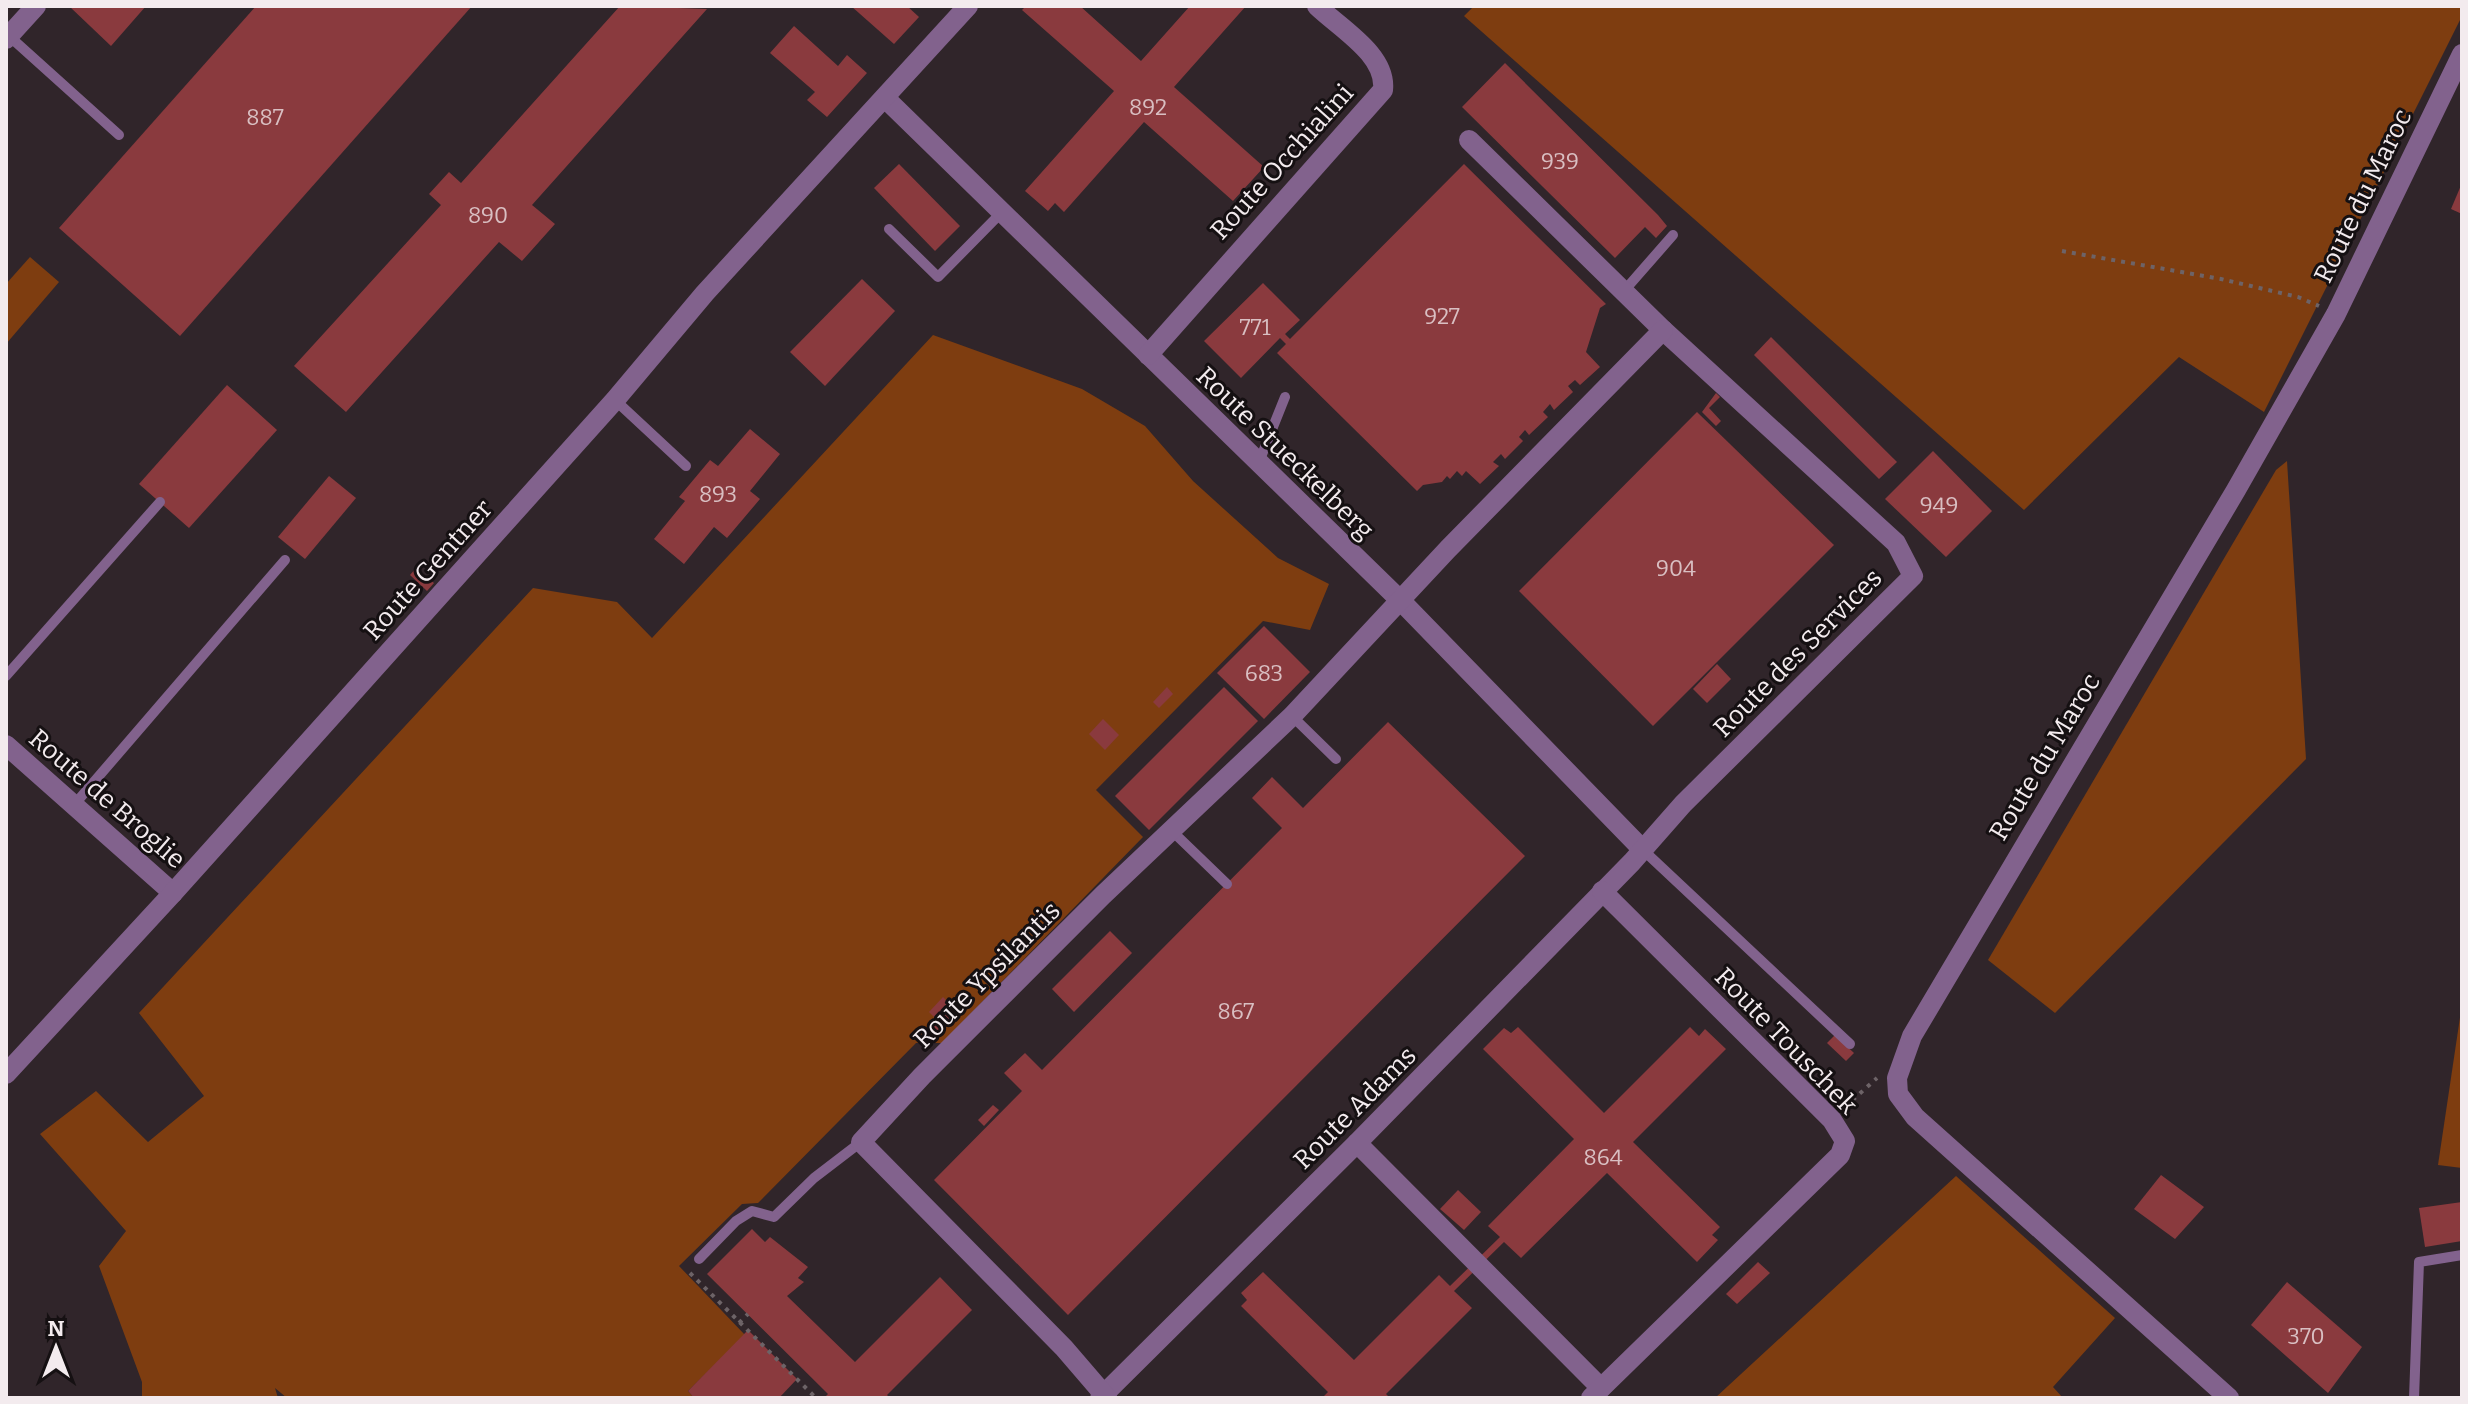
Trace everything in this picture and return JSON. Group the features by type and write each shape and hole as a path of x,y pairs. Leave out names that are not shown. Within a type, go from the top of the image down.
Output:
{"street":[{"path":"7,37 36,6"},
{"name":"Route Gentner","path":"6,1074 173,893 615,400 705,293 968,6"},
{"name":"Route Occhialini","path":"1148,355 1280,202 1383,90 1384,74 1376,60 1317,6"},
{"name":"Route du Maroc","path":"1897,1078 1912,1036 2236,490 2336,314 2462,54"},
{"name":"Route Stueckelberg","path":"886,99 1401,601 1642,849"},
{"name":"Route des Services","path":"1469,140 1663,330 1896,543 1913,576 1683,804 1642,849"},
{"path":"1401,601 1663,330"},
{"name":"Route Ypsilantis","path":"861,1142 933,1064 1292,716 1401,601"},
{"name":"Route de Broglie","path":"6,745 173,893"},
{"name":"Route Adams","path":"1104,1397 1357,1143 1642,849"},
{"name":"Route Touschek","path":"1596,1393 1840,1155 1845,1141 1832,1120 1602,891"},
{"path":"1897,1078 1898,1094 1915,1117 2229,1398"},
{"path":"861,1142 1064,1348 1104,1397"},
{"path":"1357,1143 1596,1393"}],"lane":[{"path":"7,37 119,135"},
{"path":"889,229 938,277 1003,210"},
{"path":"1624,291 1673,235"},
{"path":"1258,464 1285,397"},
{"path":"615,400 686,466"},
{"path":"6,676 160,502"},
{"path":"74,805 285,560"},
{"path":"1292,716 1336,759"},
{"path":"1172,831 1227,884"},
{"path":"1642,849 1850,1044"},
{"path":"699,1259 736,1221 752,1211 774,1217 814,1178 861,1142"},
{"path":"2414,1398 2419,1262 2462,1255"}],"path":[{"path":"2062,251 2221,279 2298,297 2336,314"},
{"path":"1832,1120 1875,1078 1897,1078"},
{"path":"699,1259 685,1268 816,1398"},
{"path":"739,1323 748,1314"}],"shaded area":[{"path":"1474,6 2462,6 2462,16 2264,412 2179,357 2024,510 1464,16"},
{"path":"30,257 59,282 6,344 6,284"},
{"path":"933,335 1082,389 1145,426 1193,481 1278,558 1329,584 1310,630 1263,621 1096,790 1143,837 942,1043 916,1043 758,1203 742,1204 679,1266 745,1335 688,1391 694,1398 287,1398 275,1388 278,1398 142,1398 142,1382 99,1266 126,1231 40,1134 96,1091 148,1142 204,1096 139,1013 533,588 617,602 652,638"},
{"path":"2287,461 2306,759 2055,1013 1988,960 2276,470"},
{"path":"2462,1004 2462,1168 2438,1165"},
{"path":"1956,1176 2115,1318 2053,1387 2063,1398 1715,1398"}],"building":[{"path":"69,6 146,6 111,46"},
{"path":"256,6 472,6 180,336 59,228"},
{"path":"620,6 707,9 532,205 555,224 522,261 499,242 346,412 294,366 441,205 429,194 449,172 461,183"},
{"path":"851,6 907,6 919,17 894,44"},
{"path":"1026,6 1080,6 1141,61 1190,6 1246,6 1174,87 1264,167 1233,201 1144,122 1064,212 1055,203 1048,211 1025,191 1114,91 1022,10"},
{"path":"794,26 838,66 847,55 867,73 827,117 807,100 815,92 770,53"},
{"path":"1505,63 1658,215 1667,226 1656,238 1645,227 1615,258 1462,107"},
{"path":"899,164 960,226 935,251 874,188"},
{"path":"1464,164 1606,304 1600,308 1586,352 1600,367 1580,385 1575,380 1568,386 1573,392 1554,410 1550,404 1543,412 1548,417 1529,435 1525,430 1519,437 1523,441 1505,459 1501,454 1493,462 1499,466 1480,484 1466,471 1462,476 1457,471 1450,479 1447,476 1442,482 1423,485 1417,491 1277,353 1286,344 1280,338 1241,378 1204,341 1263,283 1300,320 1285,334 1290,339"},
{"path":"2462,183 2462,214 2451,209"},
{"path":"862,279 895,311 825,386 790,352"},
{"path":"1771,337 1897,462 1879,479 1754,355"},
{"path":"227,385 277,430 189,528 139,484"},
{"path":"1716,393 1720,397 1709,408 1721,421 1716,426 1702,412"},
{"path":"1697,412 1834,545 1653,726 1519,591"},
{"path":"750,429 780,454 750,491 760,499 727,538 714,527 684,564 654,539 685,501 679,497 710,460 718,466"},
{"path":"1933,451 1992,511 1946,557 1885,499"},
{"path":"329,476 356,498 305,559 278,537"},
{"path":"416,568 434,583 427,591 410,575"},
{"path":"1264,626 1310,672 1264,719 1217,673"},
{"path":"1717,664 1731,679 1707,703 1693,689"},
{"path":"1167,687 1173,694 1159,708 1153,702"},
{"path":"1224,687 1258,721 1149,830 1115,796"},
{"path":"1103,719 1119,735 1105,750 1089,734"},
{"path":"1388,722 1525,856 1068,1315 934,1180 1022,1091 1004,1073 1025,1053 1042,1070 1282,828 1252,798 1272,777 1303,808"},
{"path":"1110,931 1132,953 1074,1012 1052,989"},
{"path":"943,997 951,1005 937,1020 929,1012"},
{"path":"946,1013 952,1019 937,1034 931,1028"},
{"path":"1518,1027 1604,1113 1690,1027 1699,1036 1705,1029 1726,1049 1633,1142 1720,1227 1712,1235 1718,1240 1697,1262 1607,1173 1521,1258 1504,1242 1454,1291 1472,1308 1386,1394 1390,1398 1322,1398 1328,1392 1241,1306 1247,1300 1241,1293 1263,1272 1354,1360 1439,1275 1450,1286 1500,1237 1488,1226 1574,1139 1483,1049 1504,1028 1511,1033"},
{"path":"1835,1035 1854,1053 1846,1061 1827,1043"},
{"path":"993,1105 999,1110 984,1126 978,1120"},
{"path":"2161,1175 2204,1207 2175,1239 2134,1209"},
{"path":"1458,1190 1481,1212 1464,1230 1440,1209"},
{"path":"2462,1202 2462,1241 2425,1247 2419,1208"},
{"path":"752,1229 765,1242 770,1237 808,1267 798,1278 804,1282 787,1296 855,1362 940,1277 972,1310 887,1395 890,1398 824,1398 828,1394 707,1274"},
{"path":"1758,1262 1770,1273 1737,1304 1726,1294"},
{"path":"2287,1282 2362,1347 2328,1393 2251,1325"},
{"path":"748,1330 797,1379 779,1398 694,1398 688,1391"}]}
